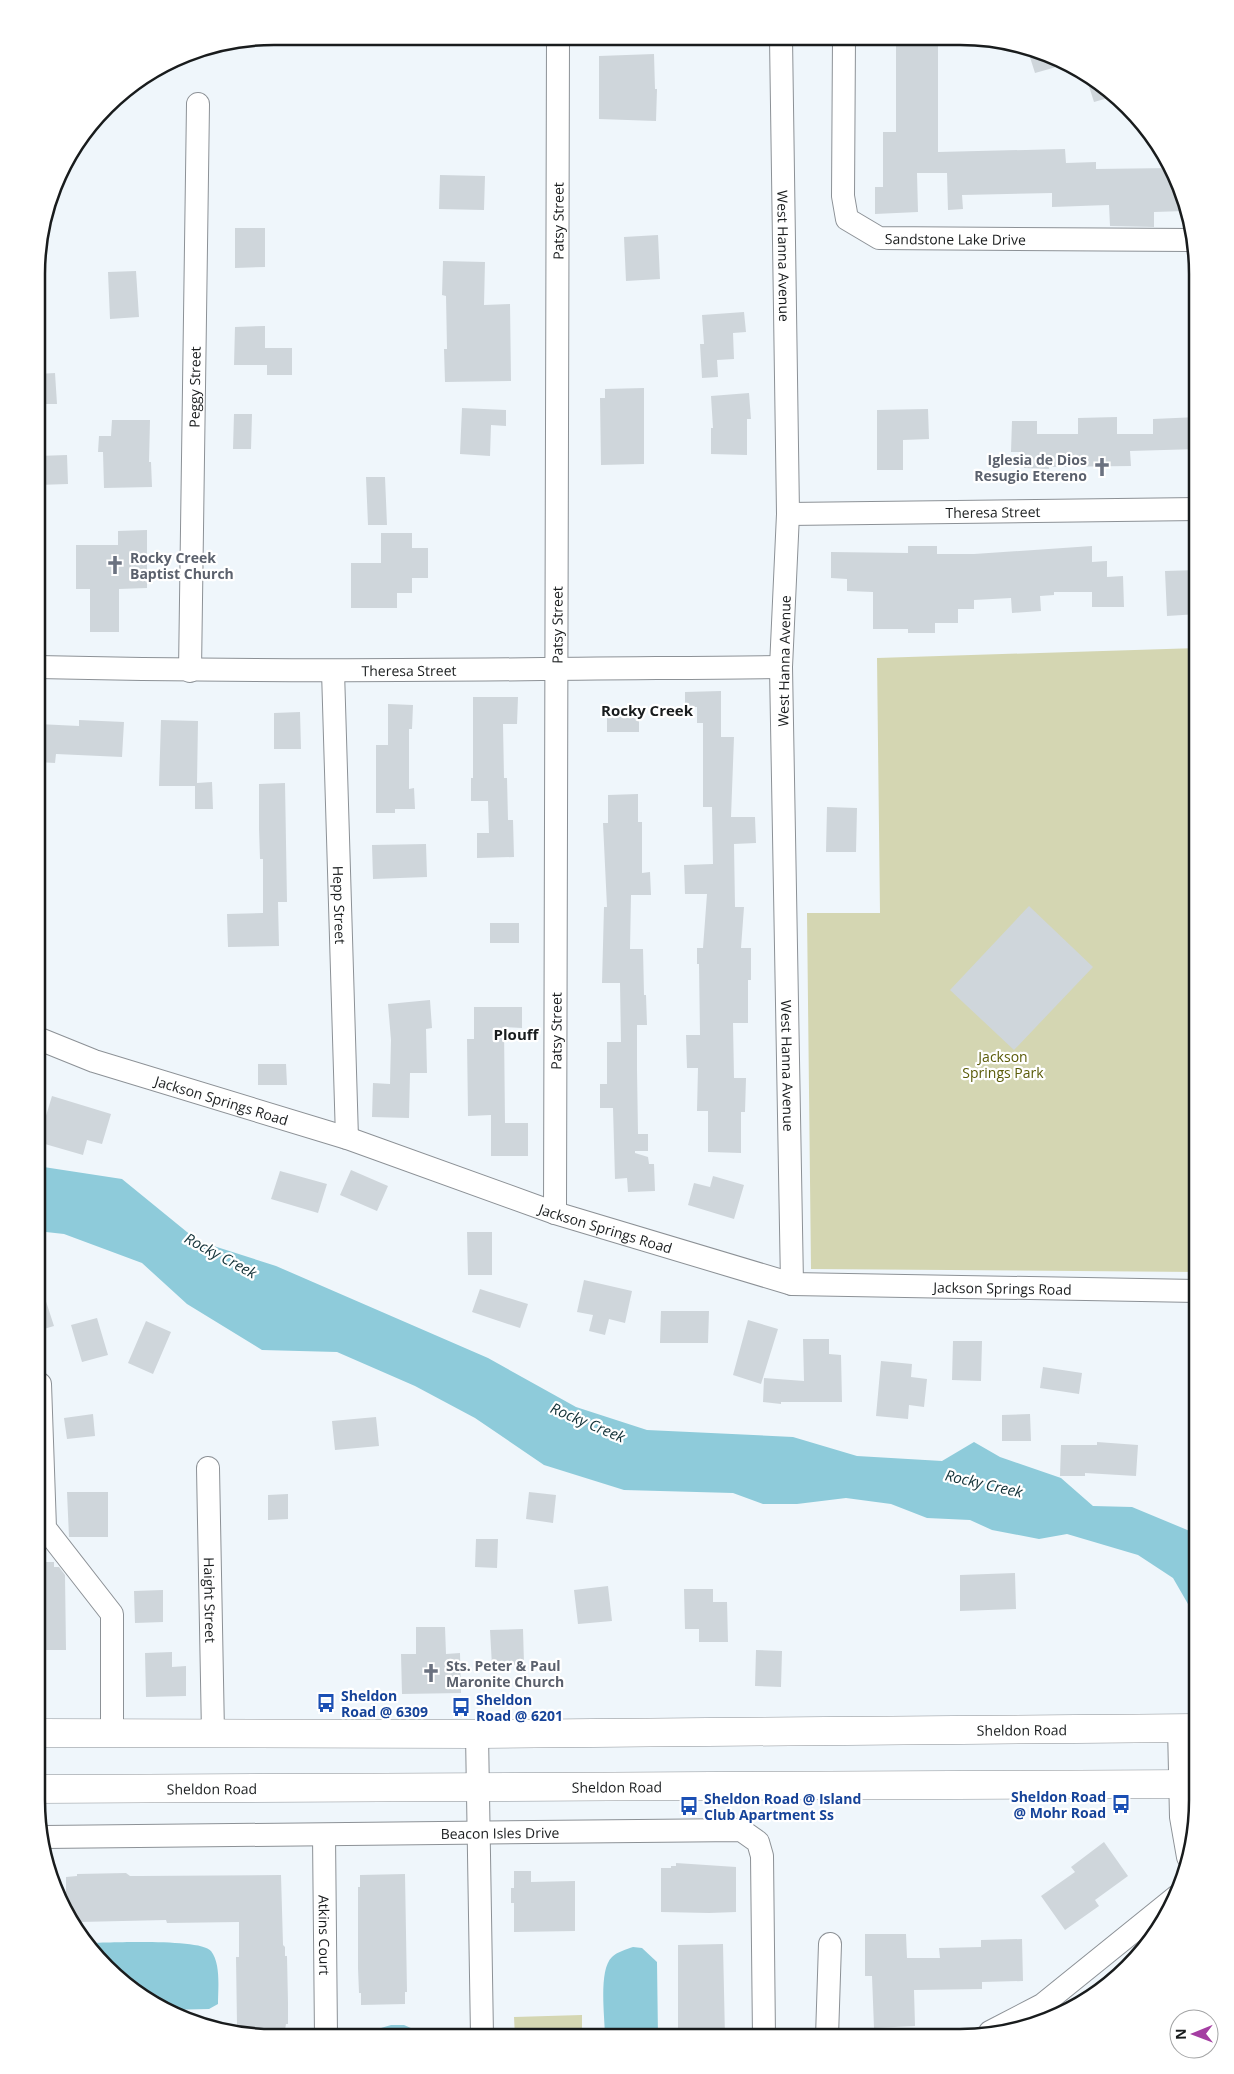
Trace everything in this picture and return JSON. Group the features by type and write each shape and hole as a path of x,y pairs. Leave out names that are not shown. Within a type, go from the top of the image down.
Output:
{"main road":[{"name":"Sheldon Road","path":"45,1733 477,1734 1188,1728"},
{"name":"Sheldon Road","path":"45,1789 1189,1783"}],"street":[{"name":"Patsy Street","path":"555,1213 558,45"},
{"name":"West Hanna Avenue","path":"781,45 788,514 781,667 792,1284"},
{"name":"Sandstone Lake Drive","path":"844,45 843,196 845,211 847,219 879,238 1186,240"},
{"name":"Peggy Street","path":"190,671 198,104"},
{"name":"Theresa Street","path":"788,514 1189,509"},
{"name":"Theresa Street","path":"45,667 190,671 333,671 781,667"},
{"name":"Hepp Street","path":"333,671 347,1138"},
{"name":"Jackson Springs Road","path":"45,1041 94,1061 347,1138 555,1213 792,1284 1189,1291"},
{"name":"Haight Street","path":"208,1468 213,1733"},
{"path":"45,1528 112,1614 112,1732"},
{"path":"1185,1842 1181,1817 1189,1783 1188,1728"},
{"path":"477,1734 482,2029"},
{"name":"Beacon Isles Drive","path":"48,1837 741,1830 758,1842 762,1856 764,2029"},
{"name":"Atkins Court","path":"324,1835 326,2029"},
{"path":"1026,2019 1046,2012 1160,1911"},
{"path":"827,2029 830,1944"}],"green space":[{"name":"Jackson Springs Park","path":"1189,648 1189,1272 811,1269 807,913 880,913 877,658"},
{"path":"582,2015 582,2029 515,2029 514,2017"}],"water":[{"path":"45,1167 122,1179 198,1241 276,1266 488,1358 576,1407 647,1430 793,1437 857,1456 942,1461 974,1442 1000,1457 1061,1478 1093,1506 1132,1507 1189,1531 1189,1604 1173,1578 1138,1555 1067,1534 1039,1539 992,1530 970,1520 927,1518 891,1504 846,1498 797,1504 763,1504 733,1493 624,1490 544,1465 475,1418 415,1386 337,1352 262,1350 187,1304 142,1263 64,1234 45,1232"},
{"path":"95,1943 189,1944 211,1951 216,1963 218,1976 218,2004 209,2009 182,2010 159,1998 123,1972"},
{"path":"633,1947 642,1948 657,1962 658,2029 605,2029 605,1972 612,1957"},
{"path":"391,2025 404,2025 413,2029 380,2029"}],"building":[{"path":"896,45 938,45 938,152 1065,149 1066,163 1096,162 1096,169 1163,168 1172,186 1180,211 1154,212 1154,227 1110,226 1109,205 1052,207 1052,193 962,195 963,209 948,210 947,173 917,173 918,212 875,214 875,187 883,187 883,132 896,132"},
{"path":"654,54 655,89 657,89 656,121 599,119 599,56"},
{"path":"1029,56 1057,67 1035,73"},
{"path":"1089,85 1107,98 1094,102"},
{"path":"440,175 485,176 484,210 439,209"},
{"path":"235,228 265,228 265,267 235,268"},
{"path":"658,235 660,279 626,281 624,237"},
{"path":"443,261 485,262 484,305 510,304 511,381 445,382 444,349 447,349 446,296 442,295"},
{"path":"136,271 139,317 110,319 108,272"},
{"path":"744,312 746,332 733,333 734,359 717,360 718,377 702,378 700,344 704,344 702,315"},
{"path":"265,326 265,348 292,348 292,375 267,375 267,365 234,365 235,327"},
{"path":"55,373 57,404 45,404 45,374"},
{"path":"644,388 644,464 601,465 600,398 605,398 605,389"},
{"path":"749,393 751,419 747,419 747,455 711,454 711,428 713,428 711,396"},
{"path":"462,408 506,410 506,426 491,425 490,456 460,454"},
{"path":"928,409 929,439 903,440 903,470 877,470 877,410"},
{"path":"234,414 252,414 251,449 233,449"},
{"path":"1117,417 1117,434 1153,434 1153,419 1189,417 1189,449 1130,451 1131,466 1049,467 1049,469 1024,468 1024,452 1011,452 1012,421 1037,421 1037,434 1078,434 1078,418"},
{"path":"112,420 150,420 149,462 151,462 152,487 104,488 103,452 98,452 99,436 111,436"},
{"path":"67,455 68,484 45,485 45,456"},
{"path":"366,477 385,477 387,525 368,525"},
{"path":"147,530 147,588 119,589 119,632 90,632 90,589 76,589 76,545 118,545 118,531"},
{"path":"381,533 412,533 412,548 428,548 428,578 412,578 412,593 397,593 397,608 351,608 351,563 381,563"},
{"path":"908,546 937,546 937,554 974,554 1092,546 1092,562 1107,561 1107,577 1123,576 1124,607 1092,607 1092,592 1054,592 1054,595 1040,596 1041,611 1012,613 1011,598 974,600 974,609 958,609 958,623 935,623 935,633 908,633 908,629 873,629 873,592 847,591 847,579 831,578 831,552 908,553"},
{"path":"1189,570 1189,615 1167,616 1165,571"},
{"path":"721,691 721,737 734,737 731,817 755,817 756,843 734,844 735,907 744,907 741,948 751,948 751,980 748,980 748,1023 733,1023 734,1078 746,1078 745,1112 741,1112 741,1153 708,1152 708,1111 697,1111 698,1068 687,1068 686,1035 700,1035 697,948 703,948 707,894 685,894 684,865 713,864 712,807 703,807 703,723 697,723 697,707 685,707 685,692"},
{"path":"473,697 518,697 517,724 503,724 504,778 507,778 508,820 513,820 514,857 477,858 477,833 489,833 488,801 471,801 471,778 473,778"},
{"path":"388,704 413,705 412,729 409,729 409,789 414,788 415,809 395,809 395,813 376,813 376,745 388,745"},
{"path":"607,710 639,711 639,732 607,732"},
{"path":"300,712 301,749 274,749 274,713"},
{"path":"79,720 124,722 122,757 56,754 55,763 45,762 45,724 79,726"},
{"path":"161,720 198,721 197,783 212,782 213,809 195,809 195,786 159,786"},
{"path":"285,783 287,902 278,902 279,946 228,947 227,914 263,913 263,859 260,859 259,784"},
{"path":"638,794 638,822 642,822 642,873 650,872 651,895 631,895 630,949 643,949 647,1025 637,1025 637,1070 638,1134 648,1134 648,1151 635,1151 635,1153 648,1157 649,1164 654,1164 655,1191 628,1192 627,1178 615,1179 613,1108 600,1108 600,1084 607,1084 607,1042 621,1042 620,983 602,983 604,907 607,907 603,823 608,823 608,795"},
{"path":"827,807 857,808 856,852 826,852"},
{"path":"426,844 427,877 373,879 372,845"},
{"path":"1029,906 1093,967 1014,1050 950,990"},
{"path":"490,923 519,923 519,943 490,943"},
{"path":"430,1000 432,1028 426,1029 427,1073 410,1073 409,1118 372,1117 373,1083 390,1084 391,1040 388,1004"},
{"path":"474,1007 522,1007 522,1028 504,1027 505,1123 528,1123 528,1156 491,1156 491,1115 468,1116 467,1039 474,1039"},
{"path":"258,1064 286,1064 287,1085 258,1085"},
{"path":"52,1096 111,1114 102,1144 87,1140 83,1155 45,1144 45,1119"},
{"path":"351,1170 388,1186 377,1211 340,1195"},
{"path":"280,1171 327,1184 318,1213 271,1199"},
{"path":"713,1176 744,1185 734,1219 688,1205 694,1183 710,1187"},
{"path":"467,1232 492,1232 492,1275 468,1275"},
{"path":"584,1280 632,1291 625,1323 609,1319 605,1335 589,1331 593,1315 577,1312"},
{"path":"480,1289 528,1304 520,1328 472,1312"},
{"path":"45,1298 54,1326 45,1329"},
{"path":"661,1311 709,1311 708,1343 660,1343"},
{"path":"97,1318 108,1355 82,1362 71,1325"},
{"path":"748,1320 778,1329 761,1384 733,1375"},
{"path":"146,1321 171,1332 153,1374 128,1363"},
{"path":"803,1339 829,1339 829,1354 841,1355 842,1402 781,1402 781,1404 763,1402 764,1378 804,1381"},
{"path":"953,1341 982,1341 981,1381 952,1380"},
{"path":"881,1361 912,1364 911,1377 927,1379 924,1407 909,1405 908,1419 876,1416"},
{"path":"1043,1367 1082,1373 1079,1394 1040,1388"},
{"path":"93,1414 95,1436 67,1439 64,1418"},
{"path":"1030,1414 1031,1441 1002,1441 1002,1415"},
{"path":"376,1417 379,1446 335,1450 332,1421"},
{"path":"1097,1442 1138,1445 1136,1476 1085,1473 1085,1476 1060,1476 1061,1445 1097,1445"},
{"path":"67,1492 108,1492 108,1537 69,1537"},
{"path":"529,1492 556,1495 553,1523 526,1519"},
{"path":"288,1494 288,1519 268,1520 268,1495"},
{"path":"476,1539 498,1539 497,1568 475,1567"},
{"path":"45,1562 54,1562 54,1567 59,1567 65,1575 66,1650 45,1650"},
{"path":"1015,1573 1016,1609 960,1611 960,1575"},
{"path":"608,1586 612,1621 578,1624 574,1590"},
{"path":"684,1589 713,1589 713,1602 727,1602 728,1642 699,1642 699,1629 685,1629"},
{"path":"163,1590 163,1622 135,1623 134,1591"},
{"name":"Sts. Peter & Paul Maronite Church","path":"416,1627 445,1627 446,1654 460,1653 461,1693 402,1694 401,1654 416,1654"},
{"path":"523,1629 524,1664 492,1666 490,1630"},
{"path":"756,1650 782,1651 781,1687 755,1686"},
{"path":"172,1652 172,1667 186,1666 186,1696 146,1697 145,1653"},
{"path":"1104,1842 1128,1876 1095,1900 1099,1906 1065,1930 1041,1896 1075,1872 1071,1867"},
{"path":"676,1863 736,1867 736,1912 661,1912 661,1868 671,1868 671,1866 676,1866"},
{"path":"514,1871 531,1871 531,1882 575,1881 575,1931 514,1932 514,1903 511,1903 511,1888 514,1888"},
{"path":"126,1873 130,1876 281,1875 283,1945 285,1947 285,1956 287,1956 288,2024 286,2024 285,2029 259,2029 237,2025 236,1957 239,1957 239,1922 167,1923 166,1920 81,1922 66,1895 66,1877 77,1876 77,1874"},
{"path":"405,1874 407,1992 405,1992 405,2004 361,2005 358,1968 358,1887 360,1887 360,1875"},
{"path":"865,1934 906,1934 907,1958 940,1958 939,1948 981,1947 981,1940 1022,1939 1023,1981 982,1982 982,1989 914,1990 915,2026 874,2028 872,1976 865,1976"},
{"path":"723,1944 725,2029 678,2029 678,1945"}],"place":[{"name":"Iglesia de Dios Resugio Etereno","path":"1102,467"},
{"name":"Rocky Creek Baptist Church","path":"115,565"},
{"name":"Sts. Peter & Paul Maronite Church","path":"431,1673"},
{"name":"Sheldon Road @ 6309","path":"326,1703"},
{"name":"Sheldon Road @ 6201","path":"461,1707"},
{"name":"Sheldon Road @ Mohr Road","path":"1121,1804"},
{"name":"Sheldon Road @ Island Club Apartment Ss","path":"689,1806"}],"district":[{"name":"Rocky Creek","path":"647,710"},
{"name":"Plouff","path":"516,1034"}]}
